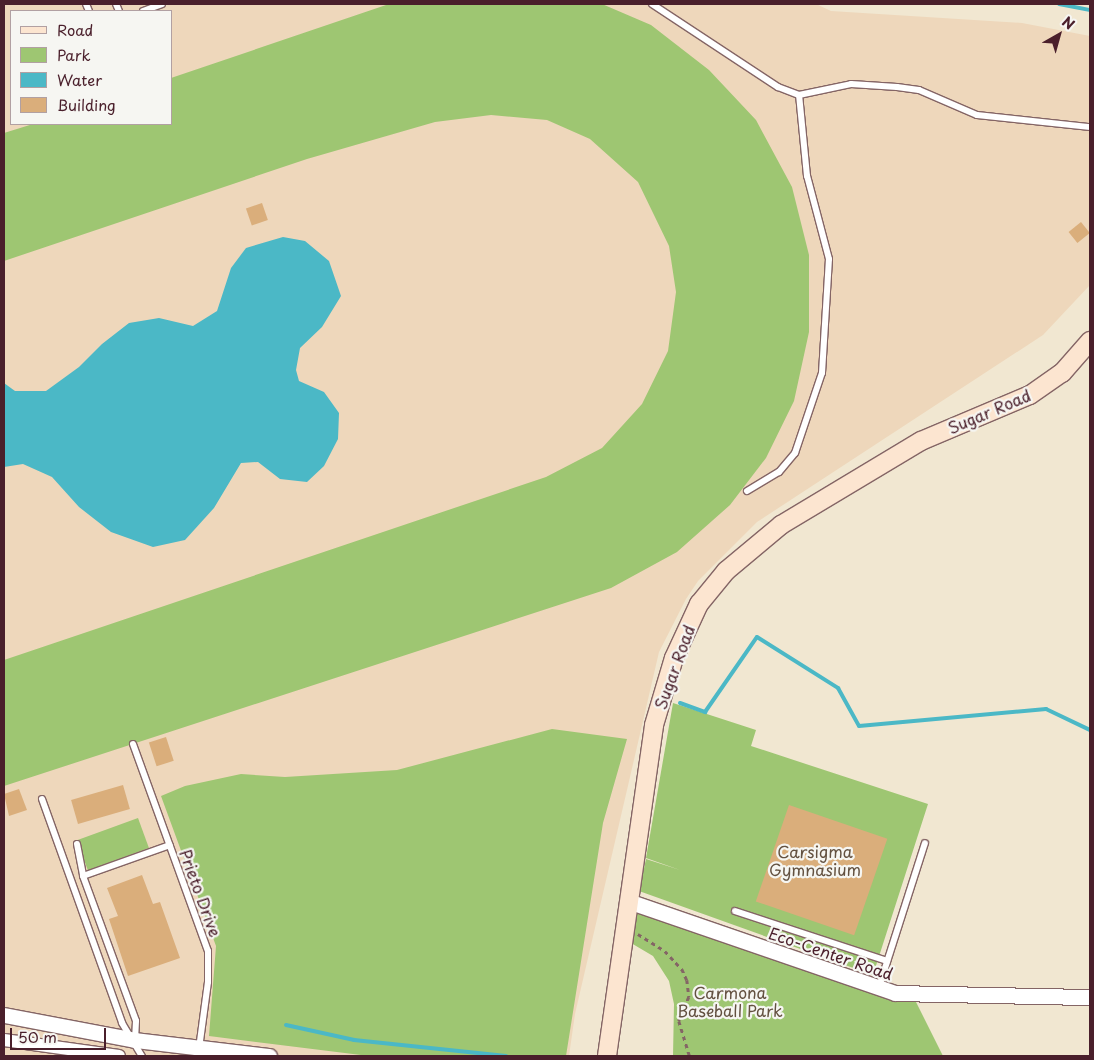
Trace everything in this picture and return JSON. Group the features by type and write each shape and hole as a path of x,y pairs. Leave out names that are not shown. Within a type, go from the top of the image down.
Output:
{"main road":[{"name":"Sugar Road","path":"607,1056 654,725 678,651 712,586 756,543 781,525 921,441 1030,395 1062,373 1090,341"}],"street":[{"name":"Eco-Center Road","path":"628,901 895,993 1090,997"},
{"path":"4,1015 198,1052 269,1056"},
{"path":"4,1040 119,1056"}],"lane":[{"path":"145,10 162,4"},
{"path":"652,4 778,87 799,95 851,84 897,87 919,90 977,115 1090,127"},
{"path":"747,491 779,472 795,453 822,373 829,259 807,176 799,95"},
{"name":"Prieto Drive","path":"133,744 208,951 208,982 198,1052"},
{"path":"42,799 58,849 122,1023 135,1040 142,1056"},
{"path":"878,987 925,843"},
{"path":"77,844 83,876 136,1021 135,1040"},
{"path":"83,876 170,845"},
{"path":"735,911 887,961"}],"path":[{"path":"625,928 665,951 682,969 689,997 679,1021 690,1056"}],"shaded area":[{"path":"4,4 816,4 831,11 1022,23 1090,36 1090,285 1043,335 757,522 698,581 686,599 659,652 575,1014 569,1056 4,1056"}],"green space":[{"path":"389,4 602,4 651,25 709,70 756,120 792,187 809,255 809,332 794,401 766,458 730,505 677,552 611,588 4,786 4,660 546,477 602,448 642,404 668,351 676,292 669,246 638,182 590,139 547,120 491,115 435,122 307,159 4,261 4,133 30,125 172,125 172,78"},
{"name":"Carsigma Gymnasium","path":"673,703 756,730 751,746 928,804 873,975 639,891 646,859 680,870 646,858"},
{"path":"552,729 627,739 603,823 566,1056 369,1056 209,1036 216,946 161,796 185,786 241,774 285,777 397,770"},
{"path":"138,818 149,848 88,870 77,840"},
{"name":"Carmona Baseball Park","path":"636,913 892,996 914,998 943,1056 673,1056 674,1004 669,981 653,956 631,943"}],"water":[{"path":"283,237 305,241 329,261 341,296 322,327 300,348 296,370 299,381 324,392 339,413 338,439 324,466 307,482 280,479 258,462 241,463 214,508 185,540 153,547 111,532 79,507 52,477 23,464 4,467 4,383 15,391 46,391 79,367 102,344 129,323 159,318 193,326 217,311 231,268 246,248"}],"building":[{"path":"262,203 268,220 252,226 246,209"},
{"path":"1081,222 1090,233 1077,243 1069,232"},
{"path":"166,737 174,761 157,766 149,743"},
{"path":"123,785 130,809 78,824 71,800"},
{"path":"19,789 27,810 9,816 4,794"},
{"path":"789,805 887,839 854,935 756,901"},
{"path":"142,875 153,904 160,902 180,958 128,976 109,919 118,916 107,888"}],"waterway":[{"path":"1059,4 1090,10"},
{"path":"680,703 705,712 757,637 838,688 859,726 1046,709 1090,730"},
{"path":"286,1025 354,1040 506,1056"}]}
